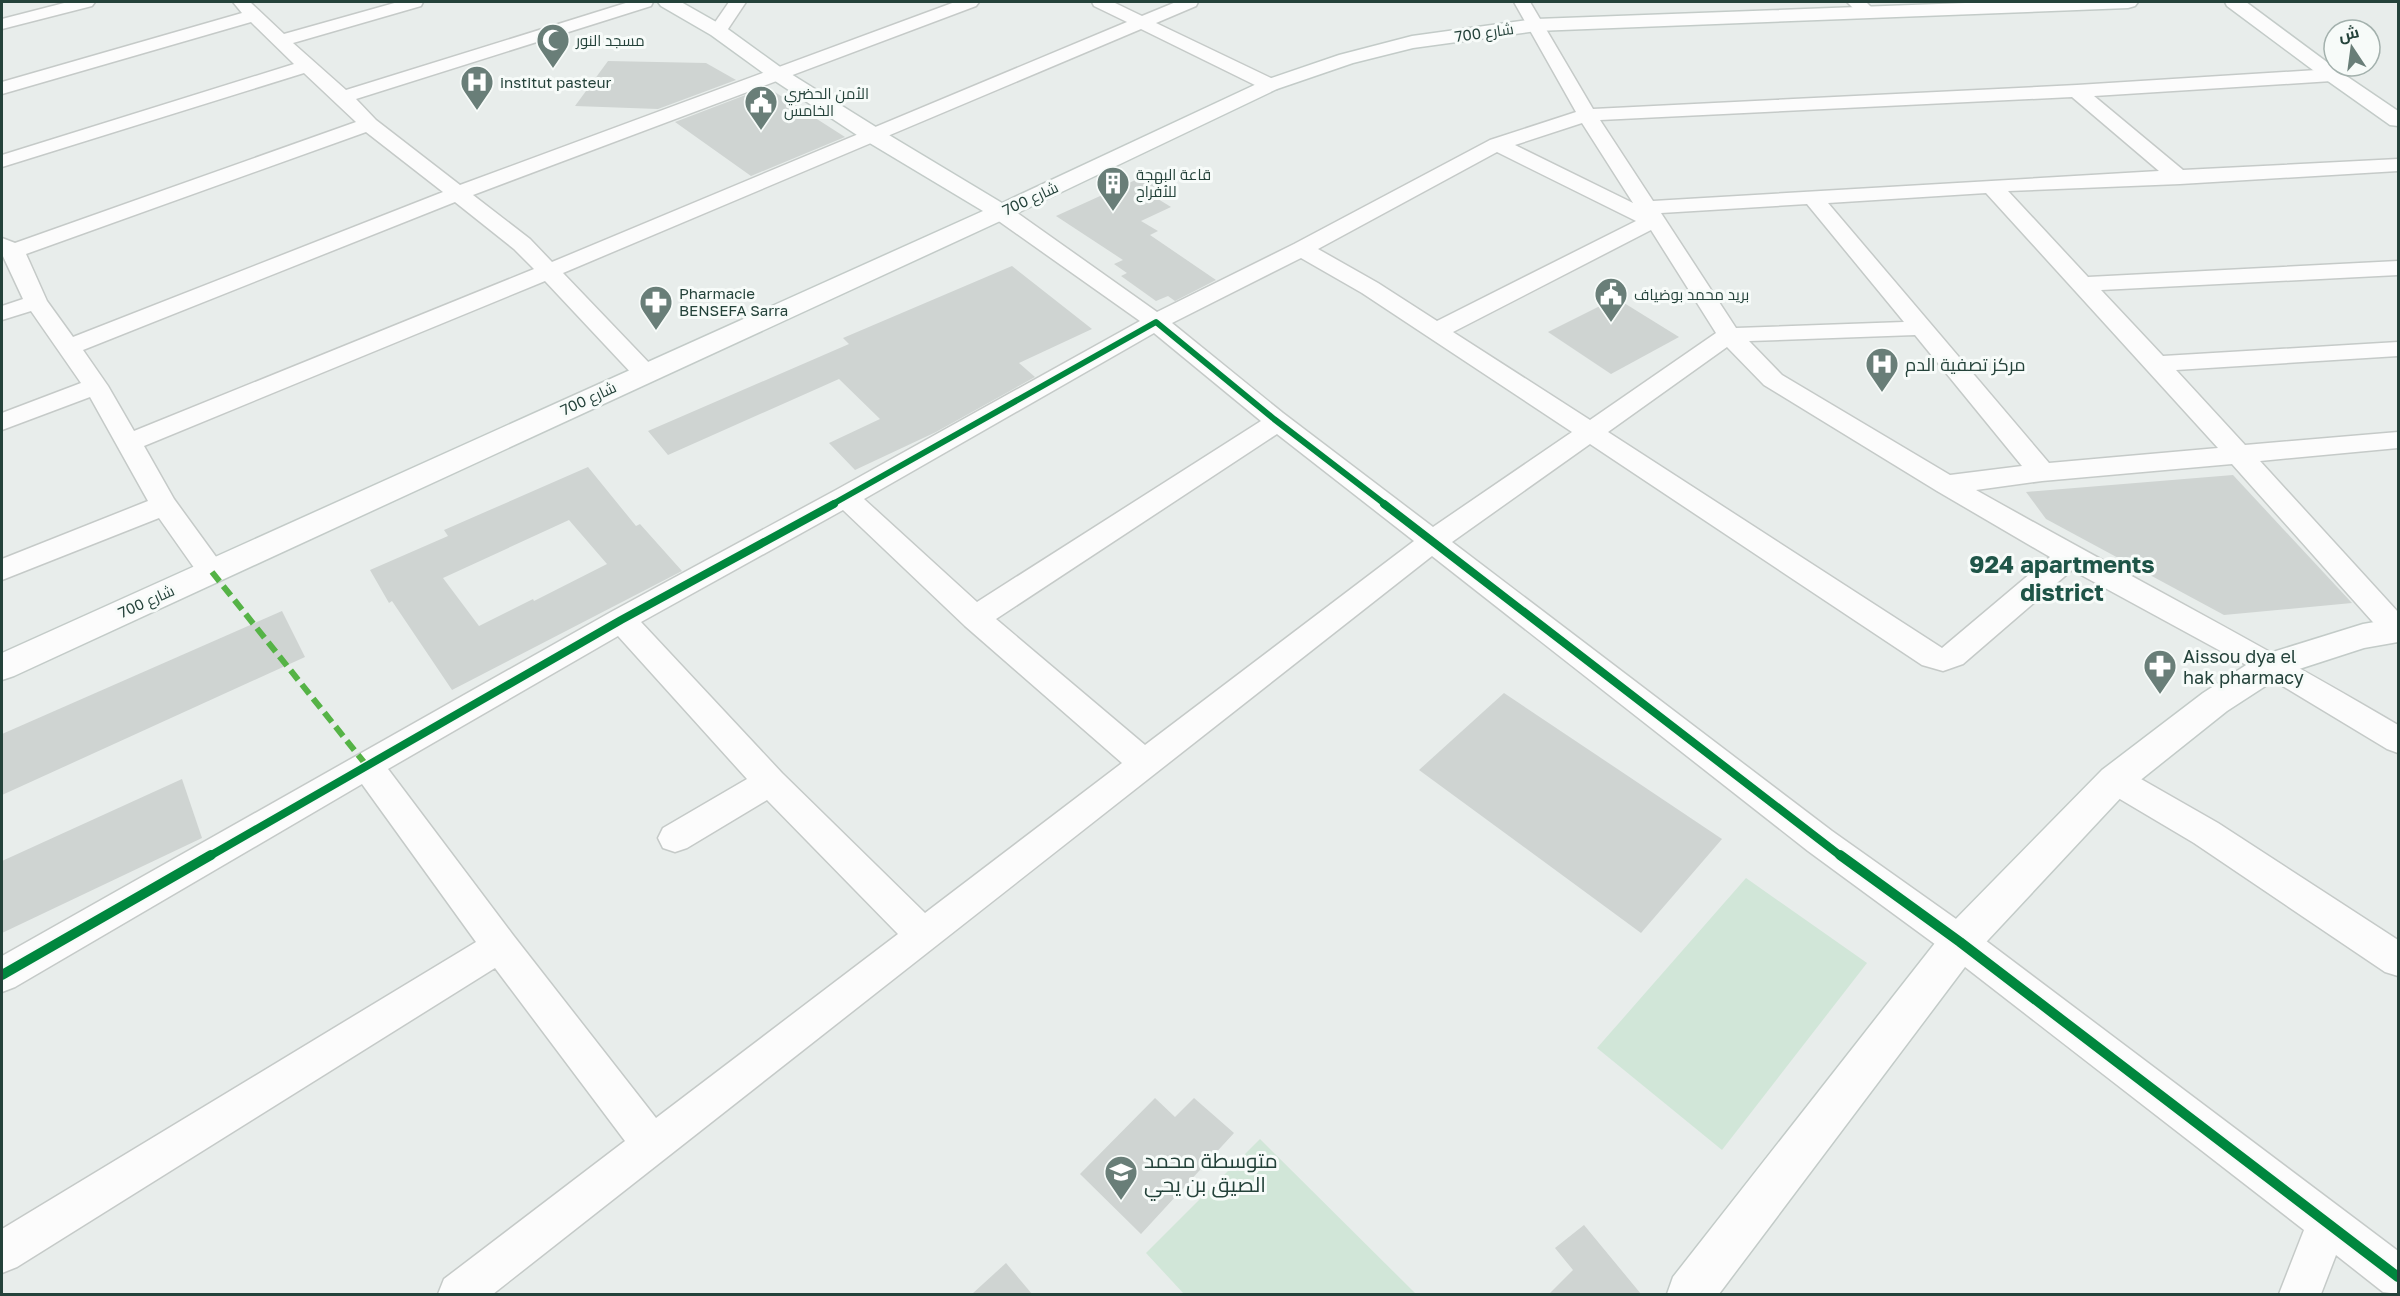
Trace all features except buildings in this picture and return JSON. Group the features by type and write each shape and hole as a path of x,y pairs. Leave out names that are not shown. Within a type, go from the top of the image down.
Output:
{"main road":[{"path":"668,2 718,31 776,73 872,134 1000,212"},
{"name":"شارع 700","path":"2,667 644,372 1000,212 1270,85 1346,59 1412,42 1536,25 1860,6 2128,2"},
{"path":"2234,2 2322,68"},
{"path":"2336,78 2398,120"},
{"path":"1693,1294 1960,942 2115,780 2216,702 2272,664 2363,636 2398,630"}],"street":[{"path":"2,24 86,2"},
{"path":"283,40 415,2"},
{"path":"343,97 645,2"},
{"path":"67,348 459,194 970,2"},
{"path":"1100,2 1270,85"},
{"path":"128,443 549,271 1190,2"},
{"path":"1522,2 1587,115 1730,335 1773,380 2070,556 2272,664 2398,740"},
{"path":"718,31 739,3"},
{"path":"2,88 248,8 369,124 522,244 644,372"},
{"path":"2,161 307,66"},
{"path":"2,975 621,621 1156,322 1302,249 1497,144 1587,115 2077,91 2322,76"},
{"path":"2077,91 2180,178"},
{"path":"212,572 164,505 96,386 36,302 7,248 369,124"},
{"path":"1497,144 1652,216"},
{"path":"1435,332 1652,216 1814,199 1992,186 2398,165"},
{"path":"1992,186 2398,630"},
{"path":"1814,199 2042,472"},
{"path":"1000,212 1156,322 1278,422 1820,841 1960,942 2398,1277"},
{"path":"1302,249 1370,288 1933,657 1943,660 1952,656 2070,556"},
{"path":"2080,284 2398,268"},
{"path":"2,313 36,302"},
{"path":"459,1294 1433,541 1592,433 1730,335 1922,328"},
{"path":"2157,364 2398,349"},
{"path":"2,422 96,386"},
{"path":"975,618 1278,422"},
{"path":"1946,484 2042,472 2398,440"},
{"path":"846,497 975,618 1145,764"},
{"path":"2,570 164,505"},
{"path":"621,621 770,782 923,935"},
{"path":"367,766 500,946 652,1145"},
{"path":"2115,780 2206,833 2398,960"},
{"path":"675,838 770,782"},
{"path":"2,1252 500,946"},
{"path":"2300,1294 2327,1223"}],"green space":[{"path":"1746,878 1867,963 1722,1150 1597,1048"},
{"path":"1260,1139 1416,1294 1184,1294 1146,1253"}],"marked path":[{"path":"212,572 367,766"}],"cycle path":[{"path":"2,975 621,620 846,497 1156,322 1274,419 1820,841 1960,942 2398,1277"}],"place":[{"name":"مسجد النور","path":"553,69"},
{"name":"institut pasteur","path":"477,111"},
{"name":"الأمن الحضري الخامس","path":"761,131"},
{"name":"قاعة البهجة للأفراح","path":"1113,212"},
{"name":"بريد محمد بوضياف","path":"1611,323"},
{"name":"Pharmacie BENSEFA Sarra","path":"656,331"},
{"name":"مركز تصفية الدم","path":"1882,393"},
{"name":"Aissou dya el hak pharmacy","path":"2160,695"},
{"name":"متوسطة محمد الصيق بن يحي","path":"1121,1201"}],"district":[{"name":"924 apartments district","path":"2062,577"}]}
